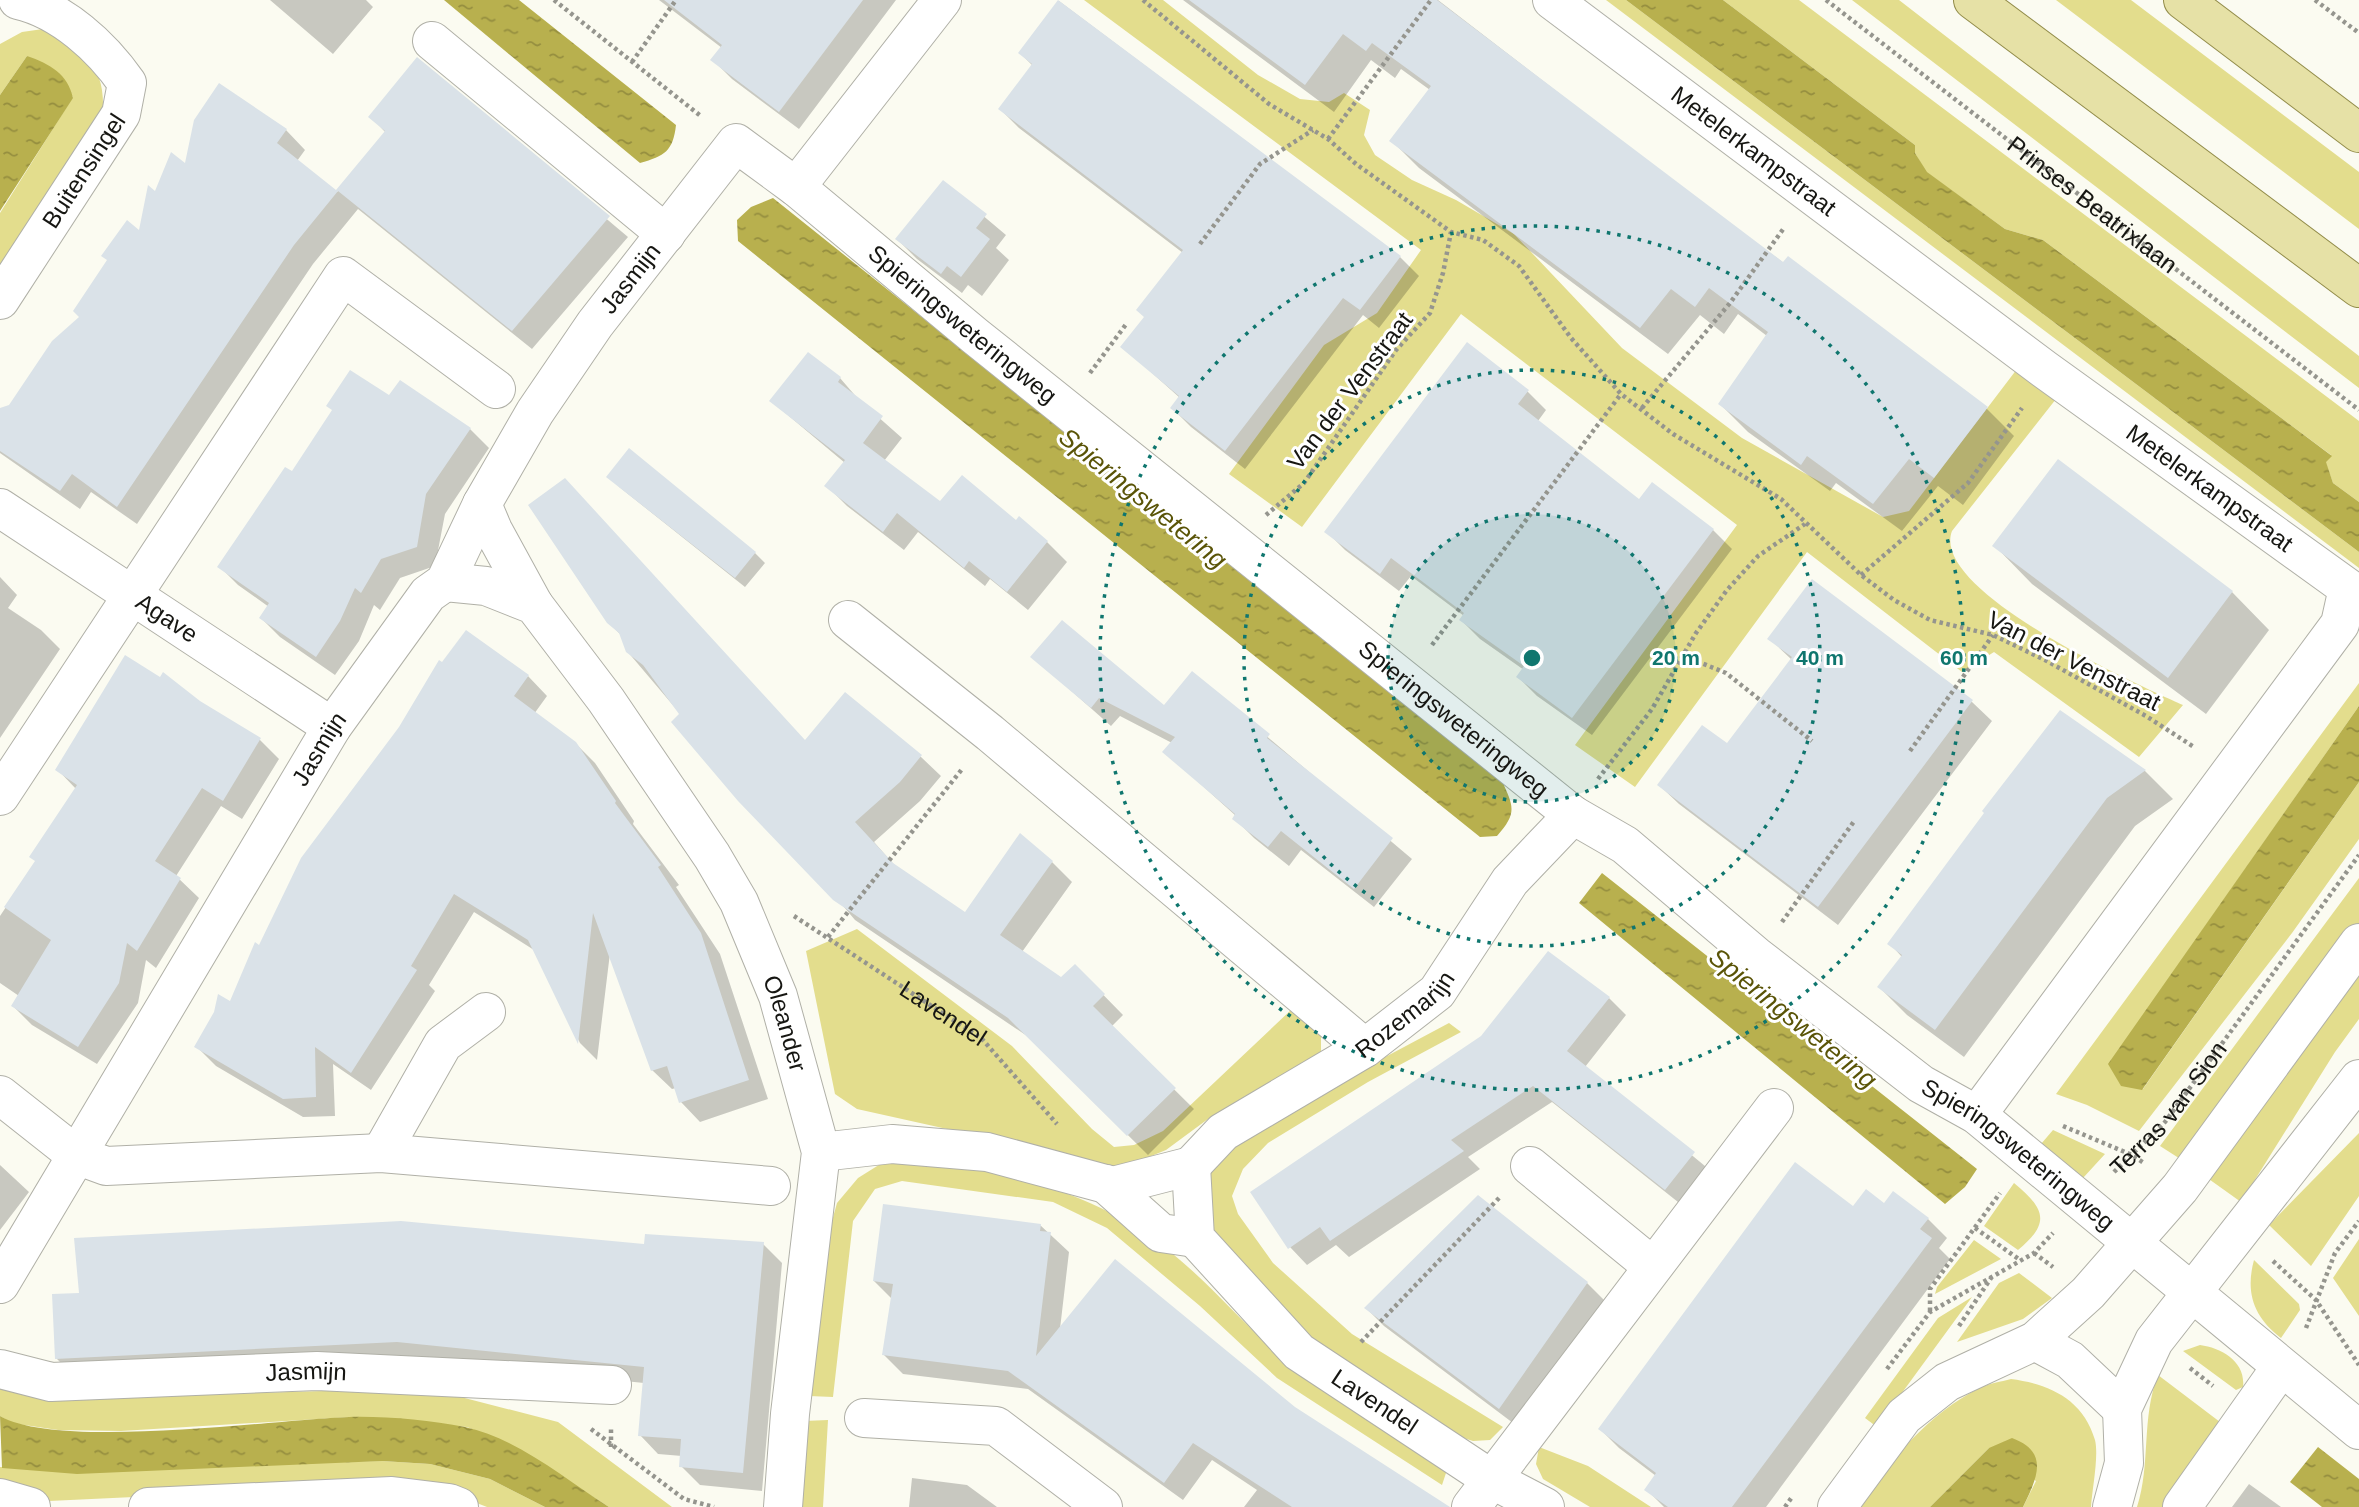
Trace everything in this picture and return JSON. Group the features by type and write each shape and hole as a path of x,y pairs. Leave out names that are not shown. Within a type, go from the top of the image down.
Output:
{"main road":[{"path":"1973,0 2359,288"},
{"path":"2183,0 2359,133"}],"street":[{"path":"0,7 9,0"},
{"name":"Buitensingel","path":"0,300 121,114 127,83 107,54 41,5 18,0"},
{"path":"796,187 943,0"},
{"name":"Metelerkampstraat","path":"1552,0 1811,191 2045,369 2348,588 2340,624 1977,1115"},
{"name":"Jasmijn","path":"432,40 666,234"},
{"name":"Spieringsweteringweg","path":"736,143 796,187 1065,408 1573,815 1625,845 1756,956 1921,1084 1977,1115 2359,1430"},
{"name":"Jasmijn","path":"0,1284 332,727 428,594 445,582 482,504 535,412 595,324 736,143"},
{"path":"0,796 343,276 496,389"},
{"name":"Oleander","path":"482,504 534,605 606,700 712,856 739,902 778,996 821,1152 812,1250 790,1414 783,1507"},
{"name":"Agave","path":"0,508 332,727"},
{"path":"445,582 486,586 534,605"},
{"path":"848,620 990,733 1365,1048"},
{"name":"Rozemarijn","path":"1191,1166 1223,1132 1365,1048 1437,992 1510,881 1573,815"},
{"path":"1837,1507 1904,1416 1947,1382 2035,1341 2088,1293 2180,1188 2359,943"},
{"path":"382,1153 443,1044 486,1012"},
{"path":"2112,1507 2124,1463 2122,1409 2154,1341 2359,1079"},
{"path":"0,1095 76,1155 106,1166 382,1153 771,1186"},
{"path":"1481,1493 1651,1266 1774,1108"},
{"path":"821,1152 892,1144 987,1152 1106,1184 1113,1186 1191,1166 1195,1238 1161,1233 1106,1184"},
{"path":"1530,1166 1651,1266"},
{"name":"Lavendel","path":"1195,1238 1299,1352 1332,1374 1481,1493 1545,1507"},
{"path":"2035,1341 2070,1360 2122,1409"},
{"path":"2182,1507 2281,1367"},
{"name":"Jasmijn","path":"0,1369 51,1382 317,1371 612,1385"},
{"path":"864,1418 996,1426 1103,1507"},
{"path":"148,1507 392,1496 459,1507"},
{"path":"0,1498 31,1507"}],"path":[{"path":"554,0 736,143"},
{"path":"632,62 676,0"},
{"name":"Van der Venstraat","path":"1143,0 1269,104 1328,139 1356,164 1451,232 1483,240 1519,266 1571,338 1620,394 1642,408 1672,434 1781,499 1861,575 1894,600 1930,620 1993,635 2045,660 2183,737 2226,775"},
{"path":"1328,139 1431,0"},
{"name":"Prinses Beatrixlaan","path":"1826,0 2359,410"},
{"path":"2315,0 2359,33"},
{"path":"1200,244 1261,164 1312,130"},
{"path":"1642,408 1730,303 1811,191"},
{"name":"Van der Venstraat","path":"1233,543 1304,484 1396,350 1430,313 1443,273 1451,232"},
{"path":"1065,408 1127,323"},
{"path":"1861,575 1968,483 2008,431 2045,369"},
{"path":"1405,681 1620,394"},
{"path":"1573,815 1652,709 1727,590 1758,556 1805,524"},
{"path":"1910,751 1993,635"},
{"path":"1684,656 1726,673 1812,740"},
{"path":"828,937 990,733"},
{"path":"1756,956 1855,820"},
{"name":"Terras van Sion","path":"1975,1228 1930,1289 1930,1312 2034,1253 2165,1122 2359,855"},
{"name":"Lavendel","path":"739,902 765,898 982,1039 1059,1126"},
{"path":"2020,1260 1975,1228 2026,1158"},
{"path":"1332,1374 1530,1166"},
{"path":"2281,1367 2303,1337 2335,1254 2359,1221"},
{"path":"583,1422 611,1447 698,1507"},
{"path":"684,1499 714,1507"}],"shaded area":[{"path":"1084,0 1163,0 1258,75 1300,99 1329,102 1344,93 1370,110 1364,135 1375,155 1412,180 1456,200 1514,234 1622,348 1742,438 1883,517 1909,511 2017,369 2056,399 1952,531 1953,555 1972,581 2003,607 2042,633 2125,678 2183,705 2139,757 1994,652 1962,672 1807,552 1635,787 1575,745 1737,525 1461,314 1302,527 1229,474 1324,345 1377,313 1421,250"},
{"path":"1606,0 1626,0 2359,552 2359,568"},
{"path":"1723,0 1799,0 2359,421 2359,502 2333,483 2325,461 2331,455 2043,240 2005,229 1926,172 1915,153 1915,145"},
{"path":"1852,0 1899,0 2359,356 2359,388"},
{"path":"2056,0 2131,0 2359,172 2359,229"},
{"path":"43,29 88,61 95,70 103,94 103,111 0,273 0,213 73,97 27,56 0,95 0,44 22,32"},
{"path":"2359,683 2359,706 2109,1064 2121,1085 2143,1089 2359,782 2359,839 2292,933 2139,1131 2087,1105 2056,1094"},
{"path":"2359,878 2359,924 2185,1162 2160,1146"},
{"path":"857,929 1012,1046 1092,1129 1114,1147 1134,1145 1163,1131 1292,1009 1321,1036 1321,1053 1310,1066 1208,1119 1166,1150 1122,1168 857,1109 835,1094 806,951"},
{"path":"2359,975 2359,1019 2335,1052 2241,1202 2206,1177"},
{"path":"1449,1023 1461,1032 1368,1082 1268,1143 1243,1169 1232,1196 1238,1214 1273,1263 1352,1334 1503,1427 1490,1440 1473,1441 1451,1434 1350,1369 1275,1311 1212,1237 1210,1171 1225,1151 1267,1120"},
{"path":"2053,1130 2105,1154 2083,1178 2041,1144"},
{"path":"2359,1133 2359,1196 2311,1266 2269,1225"},
{"path":"890,1158 969,1168 1044,1186 1114,1215 1148,1235 1208,1285 1289,1362 1447,1470 1442,1485 1277,1378 1200,1306 1107,1228 1053,1202 902,1181 875,1189 853,1221 833,1397 809,1396 827,1239 837,1203 858,1178"},
{"path":"2014,1183 2032,1200 2040,1215 2036,1231 2018,1250 1984,1226"},
{"path":"2359,1239 2359,1316 2333,1278"},
{"path":"1974,1240 2001,1259 1935,1294 1937,1287"},
{"path":"2254,1260 2299,1304 2300,1310 2281,1338 2264,1322 2254,1304 2251,1272"},
{"path":"2019,1273 2052,1298 2023,1319 1957,1342 1999,1283"},
{"path":"1972,1297 1877,1427 1865,1418 1938,1318"},
{"path":"2200,1345 2216,1349 2231,1358 2241,1370 2243,1387 2236,1390 2183,1351"},
{"path":"2158,1375 2220,1422 2218,1432 2163,1507 2137,1507 2144,1474 2150,1408"},
{"path":"2011,1379 2038,1385 2063,1396 2090,1426 2096,1447 2091,1507 2023,1507 2036,1481 1989,1448 1930,1507 1855,1507 1896,1456 1944,1411 1984,1386"},
{"path":"0,1388 89,1398 426,1388 558,1422 672,1507 609,1507 509,1444 467,1427 351,1417 121,1431 58,1430 11,1423 0,1416"},
{"path":"828,1420 823,1507 799,1507 804,1421"},
{"path":"1539,1447 1588,1466 1651,1507 1590,1507 1543,1479 1536,1464"},
{"path":"382,1461 430,1464 490,1479 545,1507 487,1507 451,1493 392,1485 49,1501 0,1487 0,1467"}],"water":[{"path":"444,0 519,0 676,125 670,147 662,155 640,163"},
{"path":"1626,0 1723,0 1915,145 1915,153 1927,172 2005,229 2043,240 2332,456 2326,462 2333,483 2359,502 2359,552"},
{"path":"27,56 57,71 67,82 73,98 0,211 0,95"},
{"name":"Spieringswetering","path":"773,198 1502,781 1512,810 1497,836 1480,837 738,241 737,220 751,207"},
{"path":"2359,706 2359,782 2142,1090 2121,1086 2108,1064"},
{"path":"1602,873 1977,1169 1965,1187 1945,1204 1579,903"},
{"path":"0,1416 29,1426 68,1431 116,1432 349,1417 437,1422 484,1432 503,1440 609,1507 545,1507 490,1479 430,1464 382,1461 77,1474 2,1468"},
{"path":"2012,1438 2024,1444 2036,1458 2036,1476 2023,1507 1930,1507 1989,1448"},
{"path":"2318,1447 2359,1479 2359,1507 2322,1507 2290,1482"}],"building":[{"path":"664,0 863,0 779,112 710,60 722,45"},
{"path":"1058,0 1401,256 1360,310 1343,298 1225,451 1170,408 1179,396 1120,347 1144,317 1136,310 1183,250 998,109 1032,64 1018,53"},
{"path":"1189,0 1437,0 1783,262 1788,256 1988,407 1934,478 1909,459 1873,504 1807,456 1801,465 1718,404 1768,332 1709,288 1695,307 1671,289 1640,328 1389,141 1431,86 1372,43 1366,51 1343,34 1305,85"},
{"path":"417,57 610,216 512,331 338,191 294,245 117,507 72,474 60,491 0,451 0,408 9,405 52,341 79,317 73,311 107,260 101,256 127,220 139,230 148,185 155,191 171,152 185,163 194,120 219,83 287,129 277,143 336,190 385,131 368,117"},
{"path":"943,180 987,214 976,228 990,239 961,277 947,266 941,274 895,239"},
{"path":"1467,342 1529,390 1518,404 1639,499 1652,482 1714,529 1572,718 1516,677 1524,666 1459,620 1464,613 1391,558 1380,574 1324,532"},
{"path":"808,352 841,377 838,382 883,416 863,443 940,501 962,475 1016,520 1019,516 1048,541 1007,592 969,561 964,568 897,513 883,532 824,486 845,460 769,401"},
{"path":"350,370 389,395 400,380 471,428 426,494 417,547 381,559 361,593 355,588 340,621 316,657 259,618 269,603 217,567 285,467 292,471 332,410 326,406"},
{"path":"629,448 756,552 735,578 606,477"},
{"path":"2058,459 2233,591 2168,678 1992,546"},
{"path":"565,478 805,740 845,692 922,755 900,782 855,822 893,863 965,912 1020,833 1053,861 1000,935 1061,977 1075,964 1105,994 1093,1006 1176,1088 1127,1136 1008,1018 833,900 738,801 671,722 679,714 643,665 626,652 619,633 607,623 528,505"},
{"path":"1812,579 1973,700 1818,907 1657,785 1702,725 1727,743 1792,657 1767,639"},
{"path":"1062,620 1164,705 1192,671 1270,734 1267,738 1393,838 1354,889 1281,831 1268,847 1232,819 1235,814 1162,752 1175,737 1099,698 1091,708 1030,657"},
{"path":"466,630 529,675 514,696 576,742 615,803 661,865 658,867 701,933 749,1080 679,1103 667,1066 651,1071 593,913 578,1044 528,940 454,894 411,966 417,970 351,1073 315,1047 316,1097 283,1099 194,1047 214,1012 218,994 230,1001 255,942 259,945 301,858 399,727 439,660 442,662"},
{"path":"125,655 160,677 163,672 200,701 261,738 223,801 202,788 155,861 181,878 137,951 127,943 119,983 78,1047 11,1006 51,940 4,907 35,861 29,857 77,785 55,770"},
{"path":"2060,710 2146,770 2107,798 1935,1030 1877,987 1902,955 1887,944 1984,813 1982,811"},
{"path":"1548,951 1610,997 1567,1051 1695,1152 1665,1190 1533,1086 1451,1140 1464,1151 1330,1241 1320,1227 1288,1249 1250,1192 1481,1036"},
{"path":"1795,1162 1853,1206 1866,1189 1884,1203 1893,1191 1929,1218 1920,1229 1932,1238 1732,1507 1668,1507 1644,1490 1656,1473 1598,1429"},
{"path":"1478,1195 1588,1282 1499,1409 1364,1308"},
{"path":"883,1204 1041,1224 1040,1231 1051,1232 1036,1356 1115,1259 1295,1407 1450,1507 1292,1507 1193,1443 1164,1483 1008,1371 882,1355 893,1284 873,1281"},
{"path":"401,1221 644,1244 645,1234 764,1242 743,1473 679,1467 681,1439 638,1436 644,1367 397,1342 55,1359 52,1294 79,1293 74,1238"}]}
